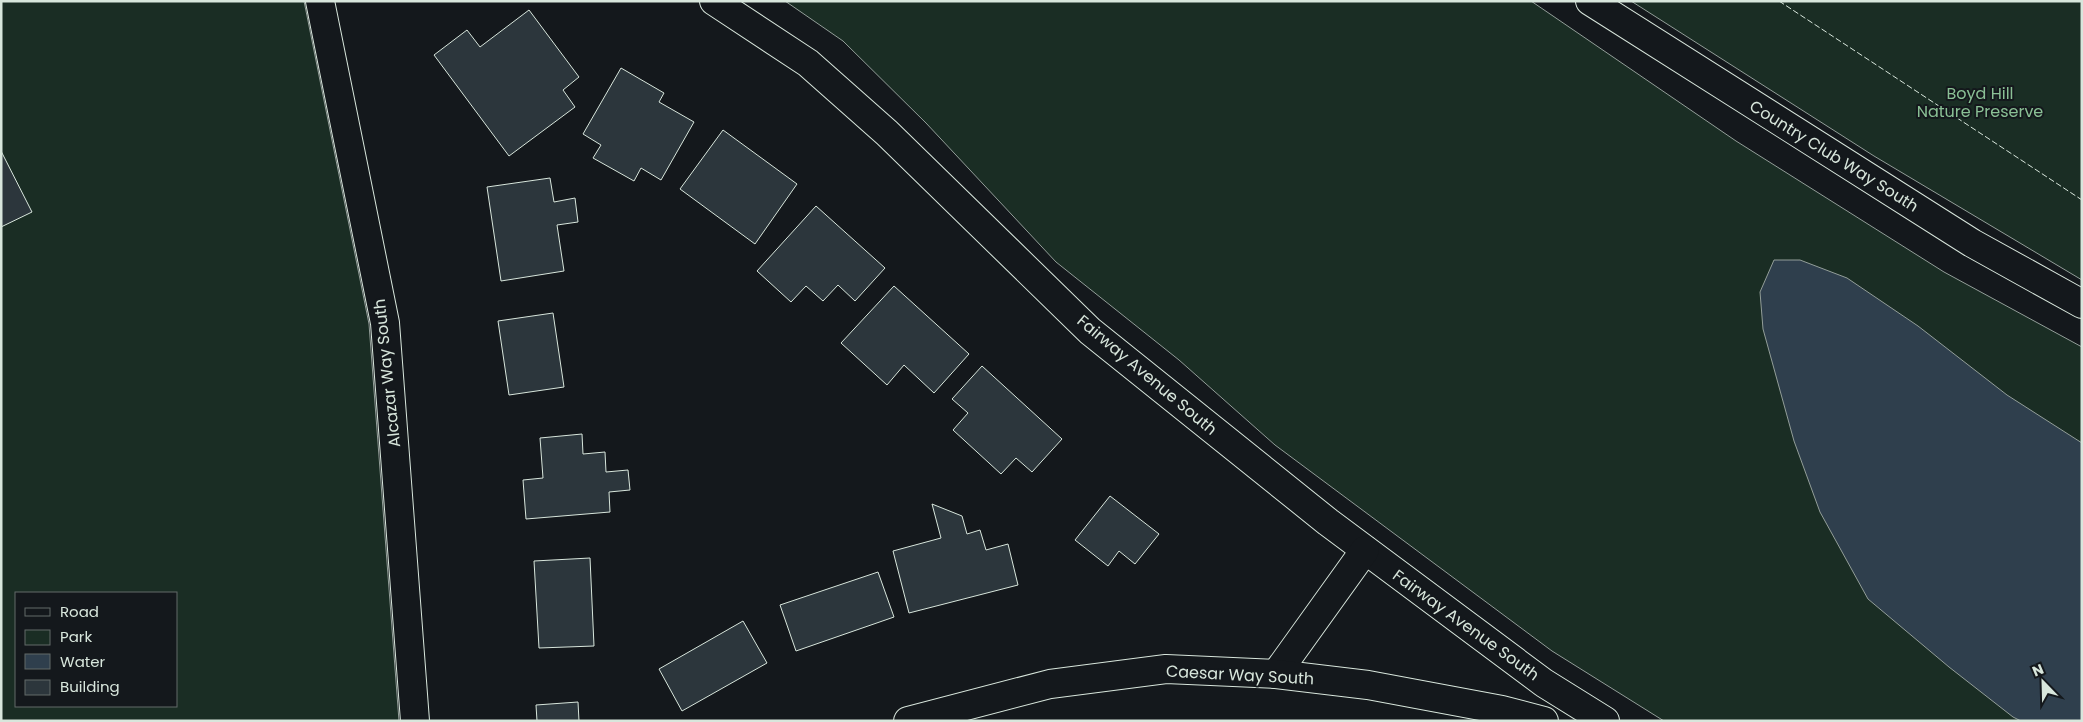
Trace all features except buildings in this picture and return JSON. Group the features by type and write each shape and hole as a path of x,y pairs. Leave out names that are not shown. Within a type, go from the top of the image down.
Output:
{"street":[{"name":"Alcazar Way South","path":"320,1 385,323 415,721"},
{"name":"Fairway Avenue South","path":"714,1 808,63 887,133 1090,331 1365,550 1544,683 1605,721"},
{"name":"Country Club Way South","path":"1590,1 1972,243 2082,304"},
{"path":"1276,674 1365,550"},
{"name":"Caesar Way South","path":"908,721 1050,684 1166,669 1276,674 1368,685 1502,710 1544,721"}],"green space":[{"path":"1,1 304,1 369,324 399,721 1,721"},
{"path":"785,1 1531,1 1736,141 1944,272 2082,347 2082,721 1664,721 1552,651 1275,445 1179,360 1056,262 926,123 843,41"},
{"name":"Boyd Hill Nature Preserve","path":"1631,1 2082,1 2082,280 1874,156"}],"water":[{"path":"1774,260 1800,260 1847,278 1918,326 2007,395 2082,443 2082,721 2021,721 2013,717 1949,667 1868,599 1820,512 1794,441 1763,329 1760,292"}],"fence":[{"path":"1779,1 2082,200"}]}
